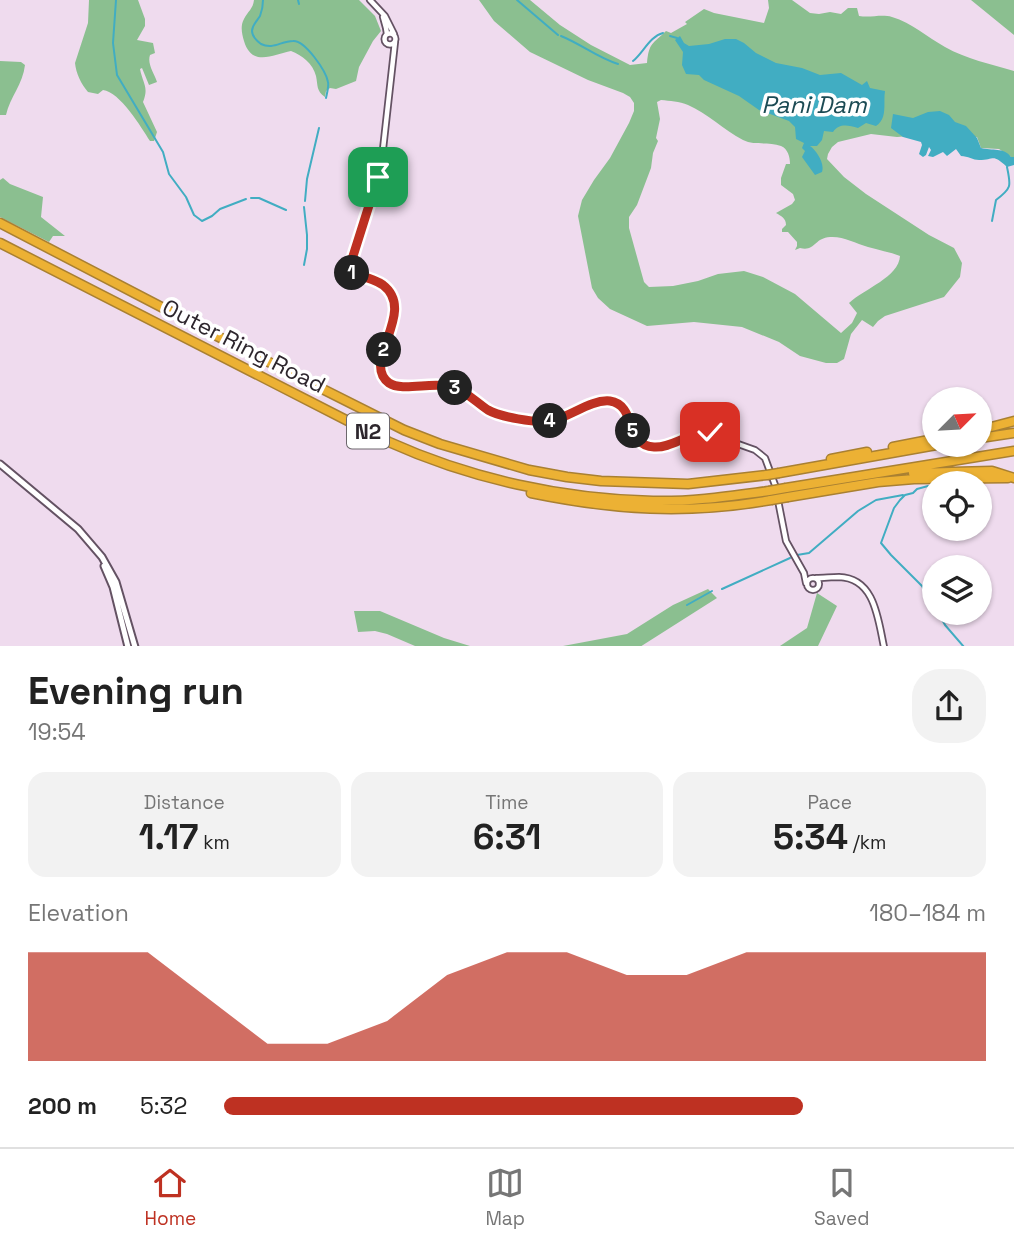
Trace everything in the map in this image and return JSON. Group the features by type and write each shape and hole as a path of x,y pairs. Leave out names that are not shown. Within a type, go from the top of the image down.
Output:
{"highway":[{"name":"Outer Ring Road","path":"0,223 404,430 518,468 576,478 671,484 736,479 922,447"},
{"name":"Outer Ring Road","path":"0,243 389,442 492,479 526,486 652,501 770,495 1014,451"},
{"path":"992,429 1014,421"},
{"path":"992,432 1014,427"},
{"path":"992,434 1014,433"},
{"path":"782,471 922,443"},
{"path":"465,469 484,480 500,485 603,505 669,510 725,507 770,495"},
{"path":"786,493 904,473 998,472 1014,478"},
{"path":"786,493 914,479 1014,478"}],"main road":[{"path":"0,464 78,529 96,550 116,582 135,646"},
{"path":"96,550 111,580 128,646"}],"street":[{"path":"370,0 385,16 396,38 381,167 348,272 383,285 394,301 395,314 381,361 381,371 386,380 399,386 451,386 489,411 547,421 599,402 614,402 625,410 637,439 645,445 664,446 693,435 711,434 755,450 765,458 785,535 804,573 807,587 816,590 828,578"},
{"path":"379,10 386,24 385,40 394,59"},
{"path":"387,34 394,34"},
{"path":"389,44 395,42"},
{"path":"804,573 819,581 819,586"},
{"path":"806,583 808,579 840,577 866,589 874,604 884,646"}],"green space":[{"path":"89,0 138,0 145,26 137,40 153,43 155,53 150,55 149,62 157,82 149,85 142,68 140,69 145,89 143,102 157,132 154,141 150,141 130,111 116,97 103,90 98,94 88,92 79,78 75,63 88,23"},
{"path":"254,0 359,0 375,16 381,31 359,67 356,81 336,89 330,88 325,97 319,90 312,68 299,55 291,51 258,57 248,49 242,24"},
{"path":"479,0 530,0 560,25 630,65 647,63 650,47 655,41 666,31 671,33 687,24 685,22 704,9 764,23 769,8 768,0 792,0 810,13 841,14 848,8 857,8 859,16 892,17 913,26 953,51 1014,71 1014,157 999,149 981,148 977,137 897,137 871,134 838,142 832,147 827,159 844,177 929,235 954,248 962,263 960,277 944,297 885,316 873,327 862,320 851,334 844,359 837,363 800,356 779,342 742,327 694,322 647,326 610,309 598,298 592,288 578,216 582,200 629,123 634,103 623,93 588,80 530,52 494,21","holes":["661,100 695,108 743,140 785,149 790,164 786,164 781,185 793,194 795,200 776,213 786,223 782,232 788,232 797,242 795,250 809,248 825,238 835,237 900,256 894,270 849,303 857,313 852,323 841,333 795,294 763,277 744,271 718,274 673,286 649,287 644,282 629,228 629,217 637,205 651,168 658,141 656,138 660,119 657,102"]},
{"path":"971,0 1014,0 1014,35"},
{"path":"0,61 21,62 25,65 6,115 0,115"},
{"path":"3,178 10,184 43,197 41,217 65,236 53,236 49,242 0,217 0,180"},
{"path":"708,589 717,598 642,646 563,646 627,634 673,605"},
{"path":"817,593 837,606 818,646 780,646 807,628"},
{"path":"354,611 380,611 470,646 415,646 375,631 358,632"}],"water":[{"name":"Pani Dam","path":"680,36 689,46 736,39 776,63 820,75 841,73 862,85 867,81 870,88 885,91 882,119 876,126 866,123 858,128 844,126 833,132 824,131 817,146 810,146 822,165 822,172 815,175 802,157 805,151 802,148 804,143 796,139 795,127 789,121 759,110 699,75 686,74 682,65 683,52 675,40"},
{"name":"Pani Dam","path":"940,111 966,126 977,138 981,148 1001,151 1014,157 1014,165 1007,167 993,158 979,160 961,156 956,149 947,156 943,152 933,157 928,156 931,150 929,147 923,157 919,154 921,142 903,137 891,128 893,114 913,118"}],"waterway":[{"path":"116,0 113,43 117,75 163,152 169,174 186,197 194,215 202,221 220,209 246,199"},
{"path":"263,0 261,14 252,29 254,37 265,46 293,41 303,45 326,77 326,98"},
{"path":"298,0 299,4"},
{"path":"517,0 558,35"},
{"path":"633,61 654,38 663,33"},
{"path":"561,36 618,64"},
{"path":"670,36 677,38"},
{"path":"305,201 307,179 319,128"},
{"path":"992,221 996,200 1009,186 1007,167"},
{"path":"251,198 259,198 286,210"},
{"path":"304,207 307,235 304,265"},
{"path":"922,488 905,495 894,508 881,543 922,586"},
{"path":"797,555 809,553 858,511 876,500 903,495"},
{"path":"722,589 790,558"},
{"path":"687,605 712,591"},
{"path":"945,625 963,646"}],"route":[{"path":"378,177 348,272 383,285 394,301 395,314 380,366 389,383 399,386 451,386 489,411 510,417 547,421 599,402 614,402 625,410 637,439 654,447 710,432"}]}
